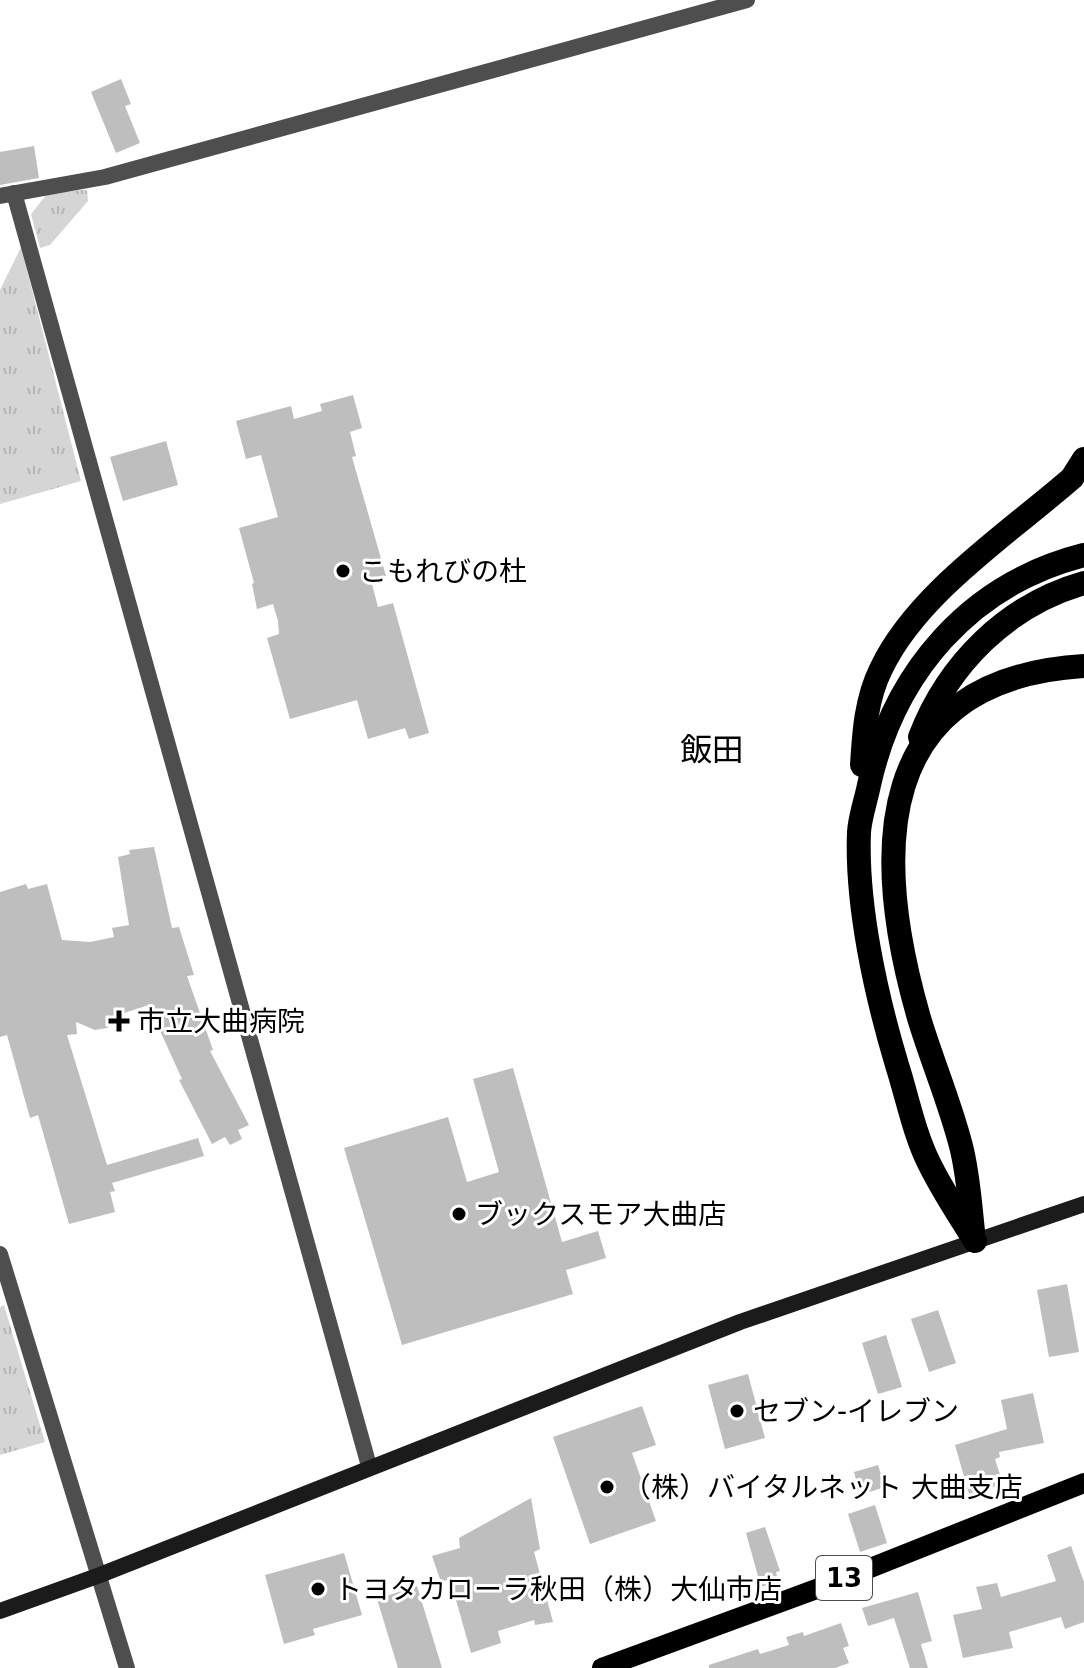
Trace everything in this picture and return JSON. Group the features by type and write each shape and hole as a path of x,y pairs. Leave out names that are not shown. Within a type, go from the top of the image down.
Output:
{"highway":[{"path":"975,1241 927,1161 884,1021 866,930 859,831 864,723 880,670 910,621 1072,478 1084,459"},
{"path":"859,831 879,740 896,702 915,672 947,633 979,606 1022,580 1084,555"},
{"path":"975,1241 962,1148 919,1016 897,915 892,849 899,796 934,700 956,668 1026,607 1084,583"},
{"path":"911,761 942,719 989,687 1017,675 1084,666"}],"main road":[{"name":"13","path":"611,1667 1084,1483"}],"street":[{"path":"369,1466 7,194 105,177 747,0"},
{"path":"0,1611 100,1575 369,1466 740,1322 1084,1204"},
{"path":"0,1254 127,1668"}],"green space":[{"path":"87,190 88,201 50,245 40,248 31,214 47,194"},
{"path":"21,247 81,481 0,504 0,290"},
{"path":"4,1305 45,1442 0,1455 0,1307"}],"building":[{"path":"121,79 131,104 125,106 140,143 116,153 91,92"},
{"path":"34,146 39,178 0,185 0,152"},
{"name":"こもれびの杜","path":"353,395 362,428 350,432 356,456 352,457 386,576 371,580 378,607 393,603 429,733 409,739 405,728 368,739 357,700 290,719 267,638 279,634 278,621 273,604 257,609 254,583 239,528 278,517 261,455 246,459 236,421 291,406 294,419 322,411 320,404"},
{"path":"166,441 178,485 123,501 110,457"},
{"path":"154,847 172,928 179,927 194,975 187,976 213,1050 210,1051 249,1125 238,1130 242,1139 230,1145 225,1137 212,1144 179,1080 182,1079 157,1024 152,1004 121,1014 107,1028 95,1030 76,1022 77,1034 67,1035 107,1165 198,1138 204,1156 112,1183 115,1191 110,1192 115,1212 69,1224 38,1115 30,1118 7,1035 0,1037 0,892 26,884 28,889 47,884 62,940 90,942 114,937 112,928 129,925 118,857 130,854 129,850"},
{"name":"ブックスモア大曲店","path":"513,1068 562,1242 598,1231 606,1258 566,1270 573,1294 402,1345 344,1148 448,1117 467,1182 499,1172 473,1079"},
{"path":"1067,1284 1079,1352 1049,1357 1037,1290"},
{"path":"938,1310 956,1363 929,1372 911,1319"},
{"path":"886,1335 902,1387 878,1394 862,1343"},
{"name":"セブン-イレブン","path":"748,1374 765,1438 725,1449 708,1385"},
{"path":"1033,1393 1044,1443 999,1452 1000,1457 995,1459 1003,1484 969,1494 955,1445 1007,1429 1001,1400"},
{"name":"（株）バイタルネット 大曲支店","path":"642,1406 656,1445 632,1453 656,1521 590,1544 553,1437"},
{"path":"878,1465 885,1487 860,1495 854,1472"},
{"path":"531,1498 540,1549 534,1552 553,1622 535,1625 534,1620 498,1631 501,1643 471,1653 450,1579 441,1582 432,1556 460,1548 459,1538"},
{"path":"875,1505 887,1543 860,1552 848,1514"},
{"path":"765,1527 780,1571 776,1572 778,1581 761,1587 746,1533"},
{"path":"1071,1546 1084,1582 1084,1622 1065,1629 1061,1617 1009,1632 1013,1648 963,1658 953,1615 982,1609 976,1587 997,1583 1001,1597 1056,1581 1047,1555"},
{"path":"344,1553 362,1615 313,1629 315,1635 284,1644 265,1575"},
{"path":"417,1586 442,1668 398,1668 377,1599"},
{"path":"918,1592 932,1641 921,1644 928,1668 910,1668 894,1618 868,1626 862,1608"},
{"path":"841,1623 849,1646 843,1648 849,1663 835,1668 709,1668 709,1665 758,1649 760,1654 789,1645 786,1637 803,1632 804,1636"}],"place":[{"name":"こもれびの杜","path":"343,571"},
{"name":"市立大曲病院","path":"119,1021"},
{"name":"ブックスモア大曲店","path":"459,1214"},
{"name":"セブン-イレブン","path":"737,1411"},
{"name":"（株）バイタルネット 大曲支店","path":"607,1487"},
{"name":"トヨタカローラ秋田（株）大仙市店","path":"318,1589"}],"district":[{"name":"飯田","path":"712,750"}]}
